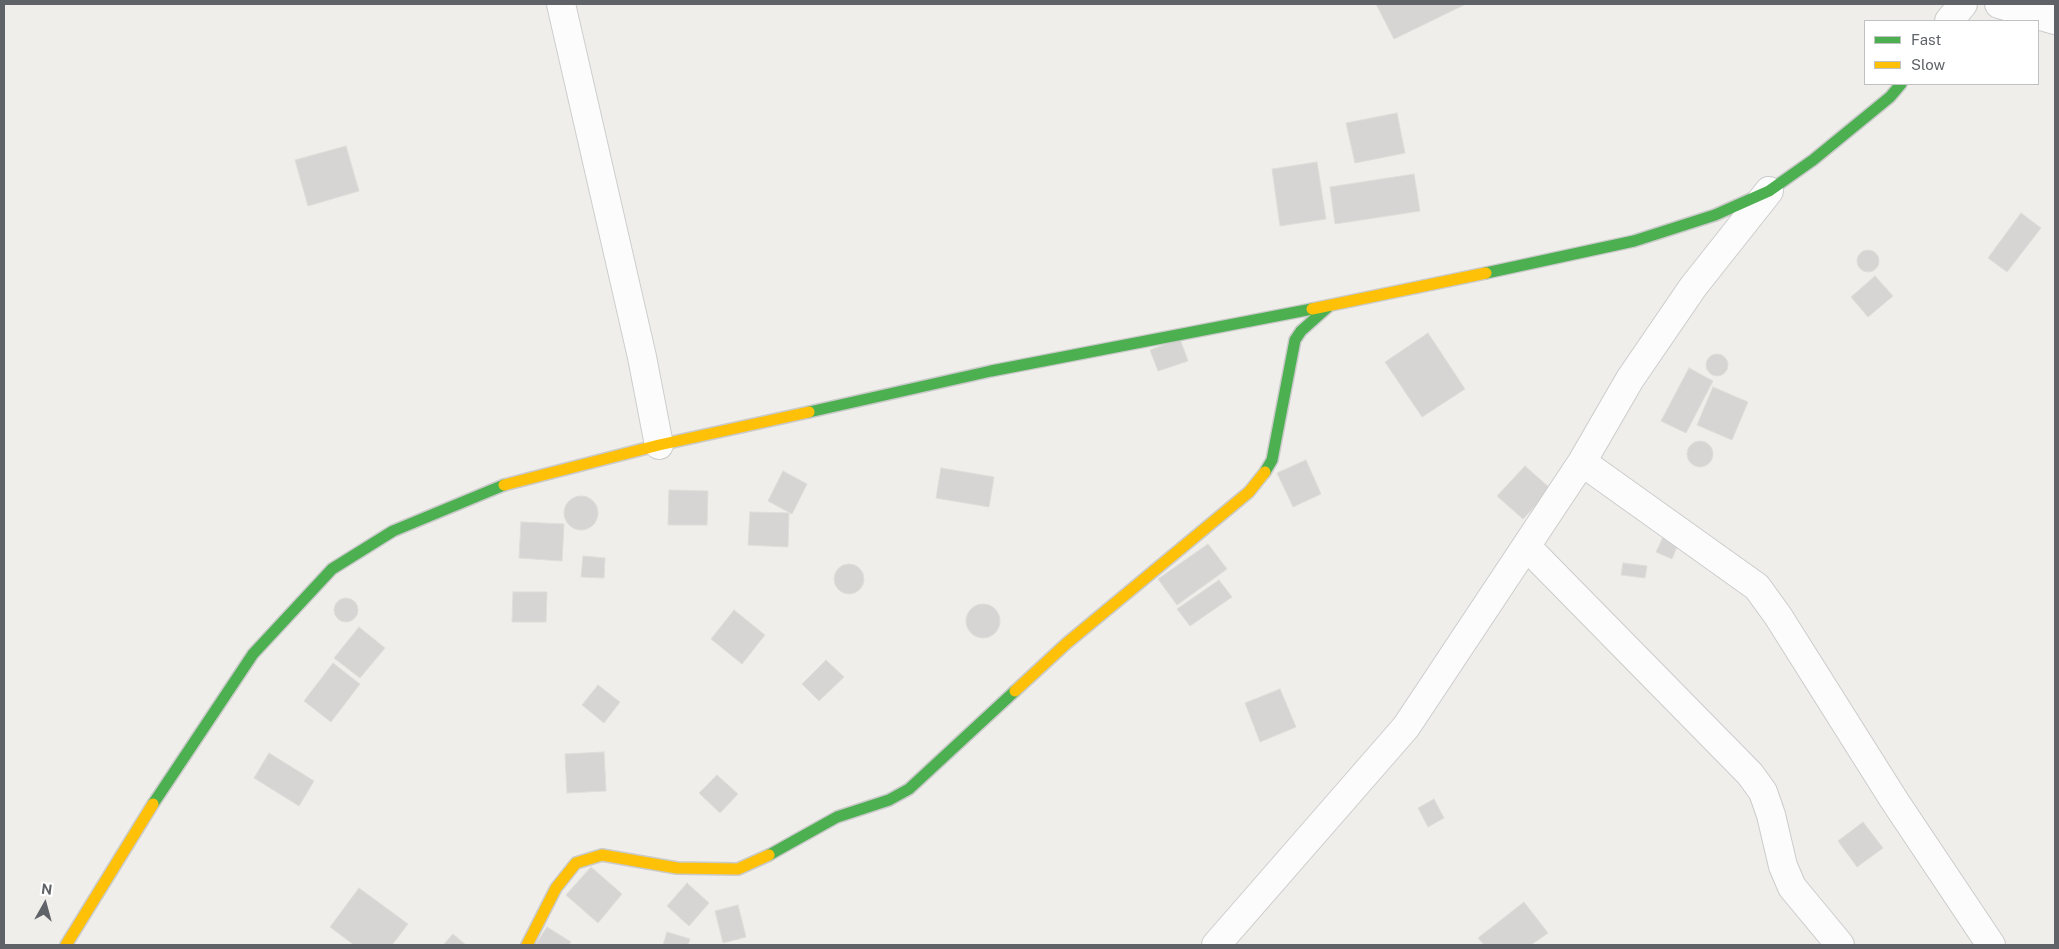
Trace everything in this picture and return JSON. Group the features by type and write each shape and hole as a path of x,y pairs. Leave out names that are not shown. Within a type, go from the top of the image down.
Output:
{"street":[{"path":"561,4 642,357 659,445"},
{"path":"1950,20 1963,4"},
{"path":"1999,4 2055,20"},
{"path":"66,945 160,793 253,654 332,569 393,531 498,487 659,445 992,371 1330,306 1634,241 1715,214 1769,191 1827,149 1890,97 1900,85"},
{"path":"1216,945 1406,727 1582,462 1630,379 1693,287 1769,191"},
{"path":"527,945 556,888 576,863 602,855 677,868 738,869 770,855 837,817 890,800 909,789 1066,642 1249,492 1262,477 1272,460 1295,340 1300,331 1330,306"},
{"path":"1582,462 1756,587 1778,616 1894,800 1991,945"},
{"path":"1527,547 1750,774 1763,792 1771,815 1783,866 1792,887 1840,945"}],"building":[{"path":"1376,4 1466,4 1394,39"},
{"path":"1397,113 1405,153 1355,163 1346,123"},
{"path":"346,146 359,191 308,206 295,160"},
{"path":"1317,162 1326,219 1280,226 1272,169"},
{"path":"1414,174 1420,211 1335,224 1330,187"},
{"path":"2021,213 2041,228 2007,272 1988,258"},
{"path":"1864,250 1872,250 1879,257 1879,265 1872,272 1864,272 1857,265 1857,257"},
{"path":"1875,276 1893,296 1868,317 1851,297"},
{"path":"1428,333 1465,389 1422,417 1385,362"},
{"path":"1180,339 1188,361 1158,371 1150,350"},
{"path":"1717,354 1725,357 1728,365 1725,373 1717,376 1709,373 1706,365 1709,357"},
{"path":"1689,368 1713,381 1686,433 1661,421"},
{"path":"1713,387 1748,402 1732,440 1697,425"},
{"path":"1700,441 1709,445 1713,454 1709,463 1700,467 1691,463 1687,454 1691,445"},
{"path":"1306,460 1321,494 1293,507 1277,473"},
{"path":"1525,466 1551,489 1523,519 1497,496"},
{"path":"941,468 994,477 989,507 936,498"},
{"path":"783,471 807,484 792,514 768,501"},
{"path":"669,490 708,491 707,525 668,525"},
{"path":"581,496 593,501 598,513 593,525 581,530 569,525 564,513 569,501"},
{"path":"750,512 789,513 788,547 748,545"},
{"path":"521,522 564,524 562,561 519,558"},
{"path":"1664,535 1679,542 1672,559 1656,552"},
{"path":"1208,544 1227,569 1177,605 1158,579"},
{"path":"583,556 605,558 604,578 581,577"},
{"path":"1623,563 1647,566 1645,578 1621,575"},
{"path":"849,564 860,568 864,579 860,590 849,594 838,590 834,579 838,568"},
{"path":"1219,580 1232,597 1190,626 1177,609"},
{"path":"513,592 547,592 546,622 512,622"},
{"path":"346,598 351,599 357,605 357,615 351,621 346,622 341,621 335,615 334,610 335,605 341,599"},
{"path":"983,604 995,609 1000,621 995,633 983,638 971,633 966,621 971,609"},
{"path":"734,610 765,635 742,664 711,639"},
{"path":"359,627 385,648 360,678 334,658"},
{"path":"826,660 844,677 819,701 802,684"},
{"path":"333,663 360,684 331,722 304,701"},
{"path":"598,685 620,702 604,723 582,705"},
{"path":"1280,689 1296,727 1260,742 1245,703"},
{"path":"604,752 606,791 567,793 565,754"},
{"path":"269,753 314,781 299,806 254,778"},
{"path":"717,775 738,794 720,813 699,793"},
{"path":"1434,799 1444,818 1428,827 1418,808"},
{"path":"1863,822 1883,848 1857,867 1838,841"},
{"path":"591,867 622,894 598,923 566,895"},
{"path":"687,883 709,903 689,926 667,906"},
{"path":"359,888 408,924 392,945 354,945 330,927"},
{"path":"1524,902 1548,933 1531,945 1484,945 1478,938"},
{"path":"738,905 746,937 723,943 715,911"},
{"path":"547,927 571,942 569,945 535,945"},
{"path":"667,932 690,939 688,945 663,945"},
{"path":"453,934 466,945 443,945"}],"traffic: fast":[{"path":"1486,273 1634,241 1715,215 1769,191 1813,160 1890,97 1900,85"},
{"path":"1265,472 1272,460 1295,340 1301,331 1328,307"},
{"path":"809,412 991,371 1312,309"},
{"path":"153,804 253,654 332,569 393,531 504,485"},
{"path":"769,855 837,817 889,800 909,789 1015,691"}],"traffic: slow":[{"path":"1312,309 1486,273"},
{"path":"504,485 659,445 809,412"},
{"path":"1015,691 1067,643 1249,492 1265,472"},
{"path":"66,945 153,804"},
{"path":"527,945 556,888 576,863 602,855 677,868 738,869 769,855"}]}
